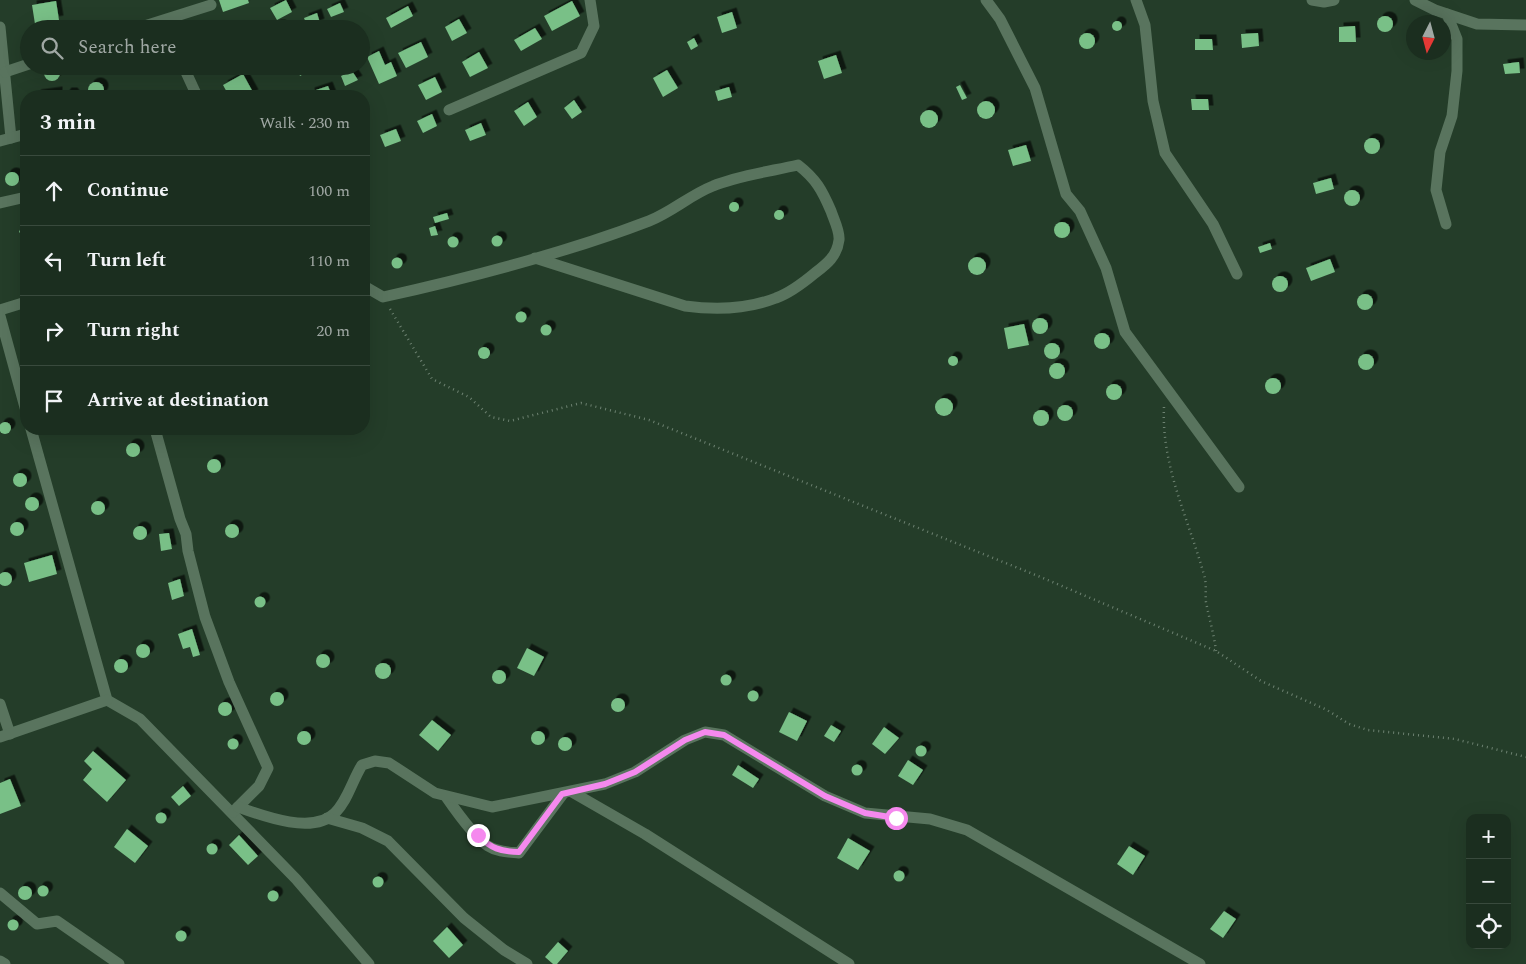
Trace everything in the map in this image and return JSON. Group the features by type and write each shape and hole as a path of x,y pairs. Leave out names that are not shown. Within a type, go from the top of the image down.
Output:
{"street":[{"path":"450,110 581,53 594,26 590,0"},
{"path":"986,0 1000,19 1035,88 1066,194 1080,211 1106,268 1125,332 1239,487"},
{"path":"996,0 1000,19"},
{"path":"1136,0 1146,25 1153,101 1165,153 1213,224 1237,274"},
{"path":"1312,0 1324,2 1334,0"},
{"path":"1415,0 1447,14 1478,24 1526,25"},
{"path":"164,20 211,5"},
{"path":"1446,224 1436,190 1440,152 1452,116 1457,71 1457,39 1447,14"},
{"path":"0,27 5,72 6,139 20,136"},
{"path":"5,72 20,67"},
{"path":"187,75 193,90"},
{"path":"370,289 383,298 535,258 652,220 713,186 798,166 813,176 824,194 836,223 839,239 835,255 824,266 798,286 776,298 738,307 706,309 685,306 535,258"},
{"path":"0,204 20,199"},
{"path":"0,310 20,304"},
{"path":"0,316 20,389"},
{"path":"33,435 107,700 140,719 235,810 369,964"},
{"path":"157,435 186,534 205,617 229,682 268,768 259,786 235,810"},
{"path":"0,704 5,735 107,700"},
{"path":"235,810 274,820 308,823 327,818 335,813 347,797 351,783 362,765 375,762 389,763 435,794 492,807 605,784 635,772 685,740 705,732 724,735 825,796 865,813 930,819 967,830 1200,964"},
{"path":"447,798 458,815 488,846 505,852 519,852 567,793"},
{"path":"567,793 645,834 849,964"},
{"path":"327,818 362,828 388,841 464,918 504,950 527,964"},
{"path":"0,892 37,924 58,921 119,964"},
{"path":"0,962 4,964"}],"path":[{"path":"383,298 432,379 469,397 491,416 510,421 582,403 649,420 1043,578 1216,651 1261,681 1327,710 1357,726 1381,731 1455,739 1526,757"},
{"path":"1166,388 1164,435 1176,490 1206,584 1206,601 1216,651"}],"building":[{"path":"219,0 248,0 249,3 223,12"},
{"path":"286,0 292,12 277,20 270,8"},
{"path":"56,1 59,20 34,20 32,5"},
{"path":"572,1 580,16 552,31 544,16"},
{"path":"340,3 344,12 331,17 327,9"},
{"path":"408,6 413,16 391,28 386,18"},
{"path":"732,12 737,28 722,33 717,17"},
{"path":"317,13 319,20 305,20 304,18"},
{"path":"1385,16 1393,24 1385,32 1377,24"},
{"path":"459,19 467,33 452,41 445,27"},
{"path":"1117,21 1122,26 1117,31 1112,26"},
{"path":"1355,26 1356,42 1339,42 1339,27"},
{"path":"535,28 542,39 521,51 514,40"},
{"path":"1087,33 1095,41 1087,49 1079,41"},
{"path":"1258,33 1259,46 1242,48 1241,34"},
{"path":"694,38 698,46 691,50 687,42"},
{"path":"1195,39 1212,39 1213,50 1195,50"},
{"path":"421,42 428,57 406,68 398,53"},
{"path":"379,51 385,65 391,62 397,76 379,84 370,64 370,56"},
{"path":"479,52 488,68 470,77 462,62"},
{"path":"836,55 842,73 824,79 818,61"},
{"path":"1519,62 1520,73 1505,74 1503,64"},
{"path":"667,70 678,88 663,97 653,78"},
{"path":"59,75 58,79 52,81 46,79 45,76"},
{"path":"244,75 252,90 226,90 223,85"},
{"path":"355,75 358,80 345,86 341,76"},
{"path":"435,77 442,92 426,100 418,85"},
{"path":"96,82 104,90 88,90"},
{"path":"960,85 967,98 962,100 956,87"},
{"path":"328,86 330,90 316,90"},
{"path":"729,87 732,97 718,101 715,91"},
{"path":"1191,99 1208,99 1209,110 1192,110"},
{"path":"574,100 582,112 572,119 564,108"},
{"path":"986,101 992,104 995,110 992,116 986,119 980,116 977,110 980,104"},
{"path":"528,102 537,117 524,126 514,111"},
{"path":"929,110 935,113 938,119 935,125 929,128 923,125 920,119 923,113"},
{"path":"432,114 437,126 423,133 417,121"},
{"path":"481,123 486,135 470,141 465,130"},
{"path":"396,129 401,141 385,147 380,135"},
{"path":"1372,138 1380,146 1372,154 1364,146"},
{"path":"1026,145 1031,161 1013,166 1008,150"},
{"path":"9,172 15,172 19,179 15,186 9,186 5,182 5,176"},
{"path":"1331,178 1334,189 1316,194 1313,183"},
{"path":"1352,190 1360,198 1352,206 1344,198"},
{"path":"734,202 739,207 734,212 729,207"},
{"path":"779,210 784,215 779,220 774,215"},
{"path":"447,213 449,219 435,223 433,217"},
{"path":"1062,222 1070,230 1062,238 1054,230"},
{"path":"435,226 438,235 431,236 429,228"},
{"path":"497,235 503,241 497,247 491,241"},
{"path":"453,236 459,242 453,248 447,242"},
{"path":"1270,243 1272,249 1260,253 1258,247"},
{"path":"397,257 403,263 397,269 391,263"},
{"path":"977,257 983,260 986,266 983,272 977,275 971,272 968,266 971,260"},
{"path":"1330,259 1335,272 1311,281 1306,268"},
{"path":"1280,276 1288,284 1280,292 1272,284"},
{"path":"1365,294 1373,302 1365,310 1357,302"},
{"path":"521,311 527,317 521,323 515,317"},
{"path":"1040,318 1048,326 1040,334 1032,326"},
{"path":"546,324 552,330 546,336 540,330"},
{"path":"1024,324 1029,345 1008,349 1004,328"},
{"path":"1102,333 1110,341 1102,349 1094,341"},
{"path":"1052,343 1058,345 1060,351 1058,357 1052,359 1046,357 1044,351 1046,345"},
{"path":"486,347 489,348 489,358 482,359 479,358 478,351 479,348"},
{"path":"1366,354 1374,362 1366,370 1358,362"},
{"path":"953,356 958,361 953,366 948,361"},
{"path":"1057,363 1065,371 1057,379 1049,371"},
{"path":"1273,378 1279,380 1281,386 1279,392 1273,394 1267,392 1265,386 1267,380"},
{"path":"1114,384 1122,392 1114,400 1106,392"},
{"path":"944,398 950,401 953,407 950,413 944,416 938,413 935,407 938,401"},
{"path":"1065,405 1071,407 1073,413 1071,419 1065,421 1059,419 1057,413 1059,407"},
{"path":"1041,410 1049,418 1041,426 1033,418"},
{"path":"7,422 10,423 10,433 3,434 0,433 -1,426 0,423"},
{"path":"130,443 136,443 140,450 136,457 130,457 126,453 126,447"},
{"path":"214,459 219,461 221,466 219,471 214,473 209,471 207,466 209,461"},
{"path":"17,473 23,473 27,480 23,487 17,487 13,483 13,477"},
{"path":"29,497 35,497 39,504 35,511 29,511 25,507 25,501"},
{"path":"95,501 101,501 105,508 101,515 95,515 91,511 91,505"},
{"path":"14,522 20,522 24,529 20,536 14,536 10,532 10,526"},
{"path":"232,524 237,526 239,531 237,536 232,538 227,536 225,531 227,526"},
{"path":"137,526 143,526 147,533 143,540 137,540 133,536 133,530"},
{"path":"169,533 172,549 161,551 159,534"},
{"path":"52,555 57,574 29,582 24,563"},
{"path":"5,572 11,576 10,584 5,586 0,584 0,574"},
{"path":"180,579 184,596 172,600 168,583"},
{"path":"260,596 266,602 260,608 254,602"},
{"path":"192,629 200,655 193,657 190,647 183,649 178,634"},
{"path":"140,644 146,644 150,651 146,658 140,658 136,654 136,648"},
{"path":"527,648 544,657 534,676 517,668"},
{"path":"323,654 328,656 330,661 328,666 323,668 318,666 316,661 318,656"},
{"path":"121,659 126,661 128,666 126,671 121,673 116,671 114,666 116,661"},
{"path":"380,663 386,663 391,668 389,677 380,679 375,674 375,668"},
{"path":"496,670 502,670 506,677 502,684 496,684 492,680 492,674"},
{"path":"726,674 732,680 726,686 720,680"},
{"path":"753,690 759,696 753,702 747,696"},
{"path":"274,692 280,692 284,699 280,706 274,706 270,702 270,696"},
{"path":"615,698 621,698 625,705 621,712 615,712 611,708 611,702"},
{"path":"222,702 228,702 232,709 228,716 222,716 218,712 218,706"},
{"path":"789,712 807,721 797,741 779,732"},
{"path":"432,720 451,735 438,751 419,735"},
{"path":"831,725 841,731 834,742 824,736"},
{"path":"884,727 899,738 885,754 872,744"},
{"path":"301,731 307,731 311,738 307,745 301,745 297,741 297,735"},
{"path":"535,731 541,731 545,738 541,745 535,745 531,741 531,735"},
{"path":"562,737 568,737 572,744 568,751 562,751 558,747 558,741"},
{"path":"233,738 239,744 233,750 227,744"},
{"path":"921,745 927,751 921,757 915,751"},
{"path":"93,751 126,780 107,802 83,780 92,769 84,761"},
{"path":"908,760 923,770 913,785 898,776"},
{"path":"857,764 863,770 857,776 851,770"},
{"path":"738,765 759,779 753,788 732,775"},
{"path":"10,779 21,806 0,814 0,783"},
{"path":"183,786 191,796 179,806 171,797"},
{"path":"161,812 167,818 161,824 155,818"},
{"path":"127,829 148,846 135,863 114,847"},
{"path":"239,835 258,856 248,865 229,845"},
{"path":"848,838 870,851 858,870 837,858"},
{"path":"212,843 218,849 212,855 206,849"},
{"path":"1129,846 1145,856 1133,875 1117,864"},
{"path":"899,870 905,876 899,882 893,876"},
{"path":"378,876 384,882 378,888 372,882"},
{"path":"43,885 49,891 43,897 37,891"},
{"path":"25,886 30,888 32,893 30,898 25,900 20,898 18,893 20,888"},
{"path":"273,890 279,896 273,902 267,896"},
{"path":"1224,911 1236,919 1223,938 1210,929"},
{"path":"13,919 19,925 13,931 7,925"},
{"path":"447,927 463,945 449,958 433,941"},
{"path":"179,931 183,931 186,936 185,940 179,941 176,938 176,934"},
{"path":"558,942 568,951 557,964 553,964 545,957"}],"route":[{"path":"478,835 488,846 505,852 519,852 562,794 605,784 635,772 685,740 705,732 724,735 825,796 865,813 896,818"}]}
